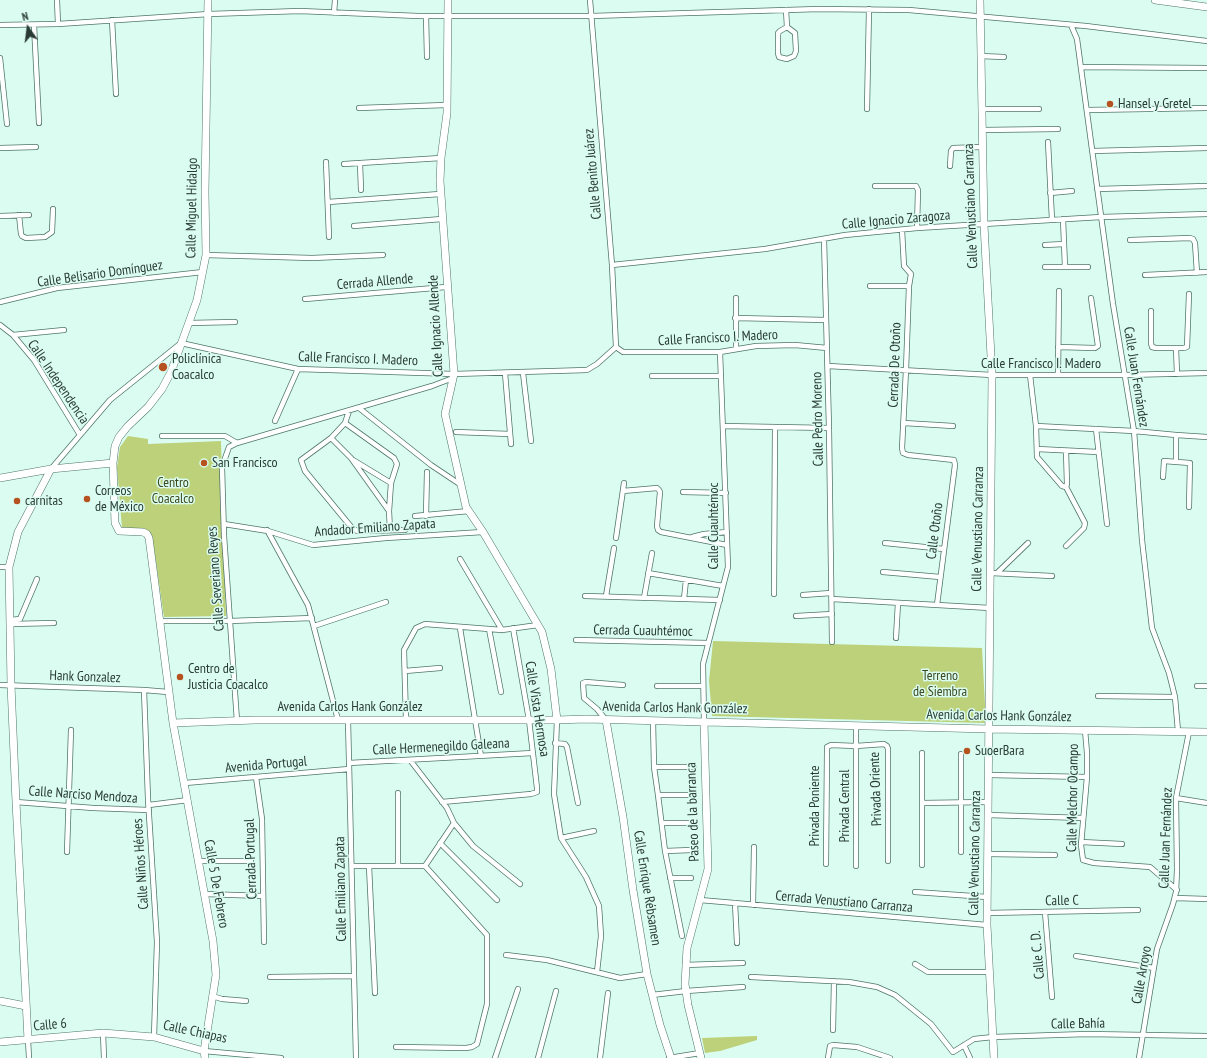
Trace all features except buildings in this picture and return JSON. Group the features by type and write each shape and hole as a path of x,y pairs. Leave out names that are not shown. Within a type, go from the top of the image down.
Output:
{"street":[{"path":"57,0 58,24"},
{"name":"Calle Miguel Hidalgo","path":"113,463 115,446 119,437 148,407 162,389 198,300 206,255 205,192 209,14 208,0"},
{"path":"334,13 335,0"},
{"name":"Calle Ignacio Allende","path":"448,0 446,105 440,169 440,194 453,376 445,414 466,506 542,632 551,669 556,720"},
{"name":"Calle Benito Juárez","path":"590,0 612,265 616,347"},
{"name":"Calle Venustiano Carranza","path":"980,0 984,225 992,375 994,573 990,608 987,926 994,1058"},
{"path":"1156,0 1207,7"},
{"path":"867,110 869,9"},
{"path":"0,25 58,24 209,14 300,11 448,17 591,16 869,9 909,10 980,16 1207,41"},
{"path":"786,10 787,27 795,33 796,51 794,56 787,59 779,57 778,53 778,33 787,27"},
{"path":"426,16 427,56"},
{"path":"112,20 116,94"},
{"path":"34,24 39,122"},
{"name":"Calle Juan Fernández","path":"1071,25 1078,39 1113,304 1126,375 1134,431 1142,540 1152,628 1169,673 1175,697 1178,731"},
{"path":"980,56 1004,57"},
{"path":"0,58 7,124"},
{"path":"1081,67 1207,68"},
{"path":"359,108 446,105"},
{"path":"1087,110 1207,108"},
{"path":"981,109 1039,109"},
{"path":"982,130 1058,129"},
{"path":"1048,142 1052,220"},
{"path":"0,148 36,147"},
{"path":"950,166 951,151 953,148 982,147"},
{"path":"1092,151 1207,148"},
{"path":"344,164 441,158"},
{"path":"326,162 329,237"},
{"path":"360,163 362,190"},
{"path":"875,186 916,186 918,190 917,228"},
{"path":"1097,189 1207,186"},
{"path":"1050,193 1072,191"},
{"path":"328,202 440,194"},
{"path":"19,215 22,236 26,238 45,237 52,232 53,209"},
{"name":"Calle Ignacio Zaragoza","path":"612,265 765,249 845,235 917,228 1101,217 1207,214"},
{"path":"0,216 29,215"},
{"path":"354,226 442,219"},
{"path":"1063,219 1066,267"},
{"name":"Cerrada De Otoño","path":"902,230 904,266 911,274 909,286 903,453 908,455 954,460"},
{"name":"Calle Pedro Moreno","path":"824,239 828,366 832,642"},
{"path":"1130,240 1194,239 1197,273"},
{"path":"1045,245 1064,244"},
{"path":"206,255 312,258 383,254"},
{"path":"1046,267 1088,267"},
{"name":"Calle Belisario Domínguez","path":"0,302 57,288 203,272"},
{"path":"1145,275 1207,272"},
{"path":"870,286 909,286"},
{"name":"Cerrada Allende","path":"305,299 446,287"},
{"path":"1058,291 1058,375"},
{"path":"1151,311 1152,347 1187,347 1189,294"},
{"path":"736,298 736,349"},
{"path":"1058,347 1095,348 1098,346 1099,342 1091,298"},
{"path":"735,318 826,320"},
{"path":"189,323 235,322"},
{"name":"Calle Independencia","path":"0,325 12,335 34,360 80,435"},
{"path":"12,335 64,330"},
{"path":"29,1058 11,685 9,568 18,532 51,469 110,400 181,343"},
{"name":"Calle Francisco I. Madero","path":"181,343 298,369 453,376 587,370 597,364 616,347 623,352 720,352 756,346 795,345 827,348"},
{"path":"1176,348 1177,374"},
{"name":"Calle Cuauhtémoc","path":"704,722 703,664 728,567 720,352"},
{"name":"Calle Francisco I. Madero","path":"828,366 992,375 1126,375 1207,373"},
{"path":"275,421 298,369"},
{"path":"505,373 511,444"},
{"path":"523,373 531,441"},
{"path":"1030,375 1036,426 1037,457 1062,486 1066,487"},
{"path":"162,436 225,436 237,443 432,386 453,376"},
{"path":"652,376 721,376"},
{"path":"359,408 431,465 461,486"},
{"path":"349,411 345,423 331,438 302,460 305,471 352,528 357,531 405,530"},
{"path":"345,423 394,458 397,464 391,482 389,511 390,530"},
{"path":"904,423 953,426"},
{"path":"723,426 829,428"},
{"path":"1036,426 1207,436"},
{"path":"774,594 775,427"},
{"path":"1096,429 1107,524"},
{"path":"456,432 510,434"},
{"path":"1176,435 1176,462"},
{"path":"331,438 351,458 389,511"},
{"name":"Calle Severiano Reyes","path":"237,443 229,447 222,467 224,524 237,721"},
{"path":"1037,449 1098,452"},
{"path":"1066,451 1066,487 1085,523 1084,528 1066,546"},
{"path":"351,458 391,482"},
{"name":"Calle Otoño","path":"937,605 955,465 954,460"},
{"path":"1163,476 1164,461 1190,463 1189,507"},
{"path":"0,478 51,469 113,463 115,523 119,531 143,532 147,534 149,538 173,723"},
{"path":"426,516 427,472"},
{"path":"616,538 624,482"},
{"path":"623,491 657,488 659,490 658,530 661,532 727,545"},
{"path":"683,492 726,493"},
{"path":"415,516 469,511"},
{"name":"Andador Emiliano Zapata","path":"224,524 267,530 313,545 386,538 483,532"},
{"path":"267,530 308,605 338,720"},
{"path":"691,538 704,534 727,532"},
{"path":"885,543 944,548"},
{"path":"994,573 1028,543"},
{"path":"606,596 614,548"},
{"path":"644,598 652,553"},
{"path":"460,559 502,630"},
{"path":"0,567 9,568"},
{"path":"883,572 940,577"},
{"path":"648,573 723,586"},
{"path":"994,573 1052,576"},
{"path":"11,622 20,619 37,578"},
{"path":"684,599 686,580"},
{"path":"803,595 832,593"},
{"path":"585,596 720,600"},
{"path":"832,599 990,608"},
{"path":"314,626 386,602"},
{"path":"896,638 898,603"},
{"path":"796,616 832,614"},
{"path":"160,621 230,621 312,618"},
{"path":"11,622 54,623"},
{"path":"406,720 404,650 416,628 425,624 460,628 502,630 538,625"},
{"path":"460,628 481,756"},
{"name":"Calle Vista Hermosa","path":"442,802 531,794 537,792 529,720 513,628"},
{"path":"489,629 501,692"},
{"name":"Cerrada Cuauhtémoc","path":"576,640 708,643"},
{"path":"405,671 440,668"},
{"path":"606,720 597,709 584,698 583,683 623,685"},
{"name":"Hank Gonzalez","path":"0,685 168,692"},
{"path":"657,686 703,686"},
{"path":"1197,686 1207,686"},
{"name":"Calle Niños Héroes","path":"144,690 148,805 157,942 154,1037"},
{"path":"1098,696 1175,697"},
{"name":"Avenida Carlos Hank González","path":"173,723 338,720 606,720 989,729 1207,732"},
{"name":"Calle Emiliano Zapata","path":"348,720 356,1058"},
{"path":"556,720 554,794 561,838 586,876 600,906 601,936 597,972"},
{"name":"Calle Enrique Rébsamen","path":"606,720 623,817 647,974 670,1058"},
{"path":"653,721 654,767 665,851 682,936"},
{"name":"Paseo de la barranca","path":"700,1056 686,991 685,966 687,948 708,869 704,722"},
{"name":"Calle 5 De Febrero","path":"173,723 206,894 214,948 216,975 205,1054"},
{"name":"Privada Central","path":"856,726 856,866"},
{"path":"67,852 71,730"},
{"name":"Calle Melchor Ocampo","path":"1085,730 1087,777 1081,842 1083,860 1094,863 1150,867 1177,890"},
{"name":"Calle Juan Fernández","path":"1175,898 1177,890 1176,798 1189,732"},
{"path":"555,743 565,744 567,746 578,803"},
{"name":"Privada Oriente","path":"856,746 884,744 888,749 888,860"},
{"name":"Privada Poniente","path":"826,864 827,747 831,745 856,746"},
{"name":"Calle Hermenegildo Galeana","path":"349,766 410,760 533,753"},
{"path":"922,753 922,865"},
{"path":"960,852 961,754"},
{"path":"410,760 447,808 454,823 473,846 520,884"},
{"name":"Avenida Portugal","path":"185,782 256,777 349,766"},
{"path":"654,767 694,767"},
{"path":"989,775 1087,777"},
{"name":"Cerrada Portugal","path":"256,777 262,819 264,942"},
{"path":"398,793 398,866"},
{"path":"658,795 692,795"},
{"path":"1176,798 1207,803"},
{"name":"Calle Narciso Mendoza","path":"148,805 188,800"},
{"name":"Calle Narciso Mendoza","path":"16,802 93,808 149,810"},
{"path":"922,802 988,802"},
{"path":"988,815 1083,818"},
{"path":"425,866 454,823"},
{"path":"662,824 694,823"},
{"path":"561,838 594,831"},
{"path":"1081,842 1122,844"},
{"path":"440,843 497,900"},
{"path":"753,905 754,847"},
{"path":"665,851 692,850"},
{"path":"988,854 1055,855"},
{"path":"199,861 252,861"},
{"path":"352,866 425,866 487,935 487,1004 477,1044 466,1048 396,1047"},
{"path":"369,866 375,993"},
{"path":"670,878 691,878"},
{"path":"915,892 987,897"},
{"path":"206,894 263,896"},
{"path":"1175,898 1207,899"},
{"name":"Calle Arroyo","path":"1139,1058 1157,949 1175,898"},
{"name":"Cerrada Venustiano Carranza","path":"700,900 987,926"},
{"path":"735,903 737,943"},
{"name":"Calle C","path":"987,912 1138,910"},
{"name":"Calle C. D.","path":"1045,912 1052,997"},
{"path":"506,955 547,960 620,978 647,974"},
{"path":"1076,956 1154,968"},
{"path":"685,966 742,963"},
{"path":"915,964 928,972 989,972"},
{"path":"270,977 354,976"},
{"path":"750,977 834,981 833,1030"},
{"name":"Calle Bahía","path":"834,981 877,987 895,995 931,1024 953,1052 974,1039 993,1037 1087,1034 1207,1036"},
{"path":"652,995 743,987"},
{"path":"495,1058 518,988"},
{"path":"538,1058 556,991"},
{"path":"600,1058 608,993"},
{"path":"212,996 222,999 246,1001"},
{"path":"0,1001 26,1006"},
{"path":"103,1033 104,1058"},
{"name":"Calle Chiapas","path":"103,1033 154,1037 205,1054 281,1058"},
{"name":"Calle 6","path":"0,1042 103,1033"},
{"path":"828,1058 830,1046 833,1045 857,1047 890,1058"},
{"path":"964,1045 970,1058"},
{"path":"670,1058 700,1056"}],"green space":[{"name":"Centro Coacalco","path":"128,436 148,439 148,444 221,441 226,616 164,617 152,535 141,530 122,528 117,467 120,447"},
{"name":"Terreno de Siembra","path":"713,641 982,648 986,723 712,716 709,681"},
{"path":"757,1036 757,1040 720,1051 705,1053 702,1038"}],"place":[{"name":"Hansel y Gretel","path":"1110,104"},
{"name":"Policlínica Coacalco","path":"163,367"},
{"name":"San Francisco","path":"204,463"},
{"name":"Correos de México","path":"87,499"},
{"name":"carnitas","path":"17,501"},
{"name":"Centro de Justicia Coacalco","path":"180,677"},
{"name":"SuoerBara","path":"967,751"}]}
